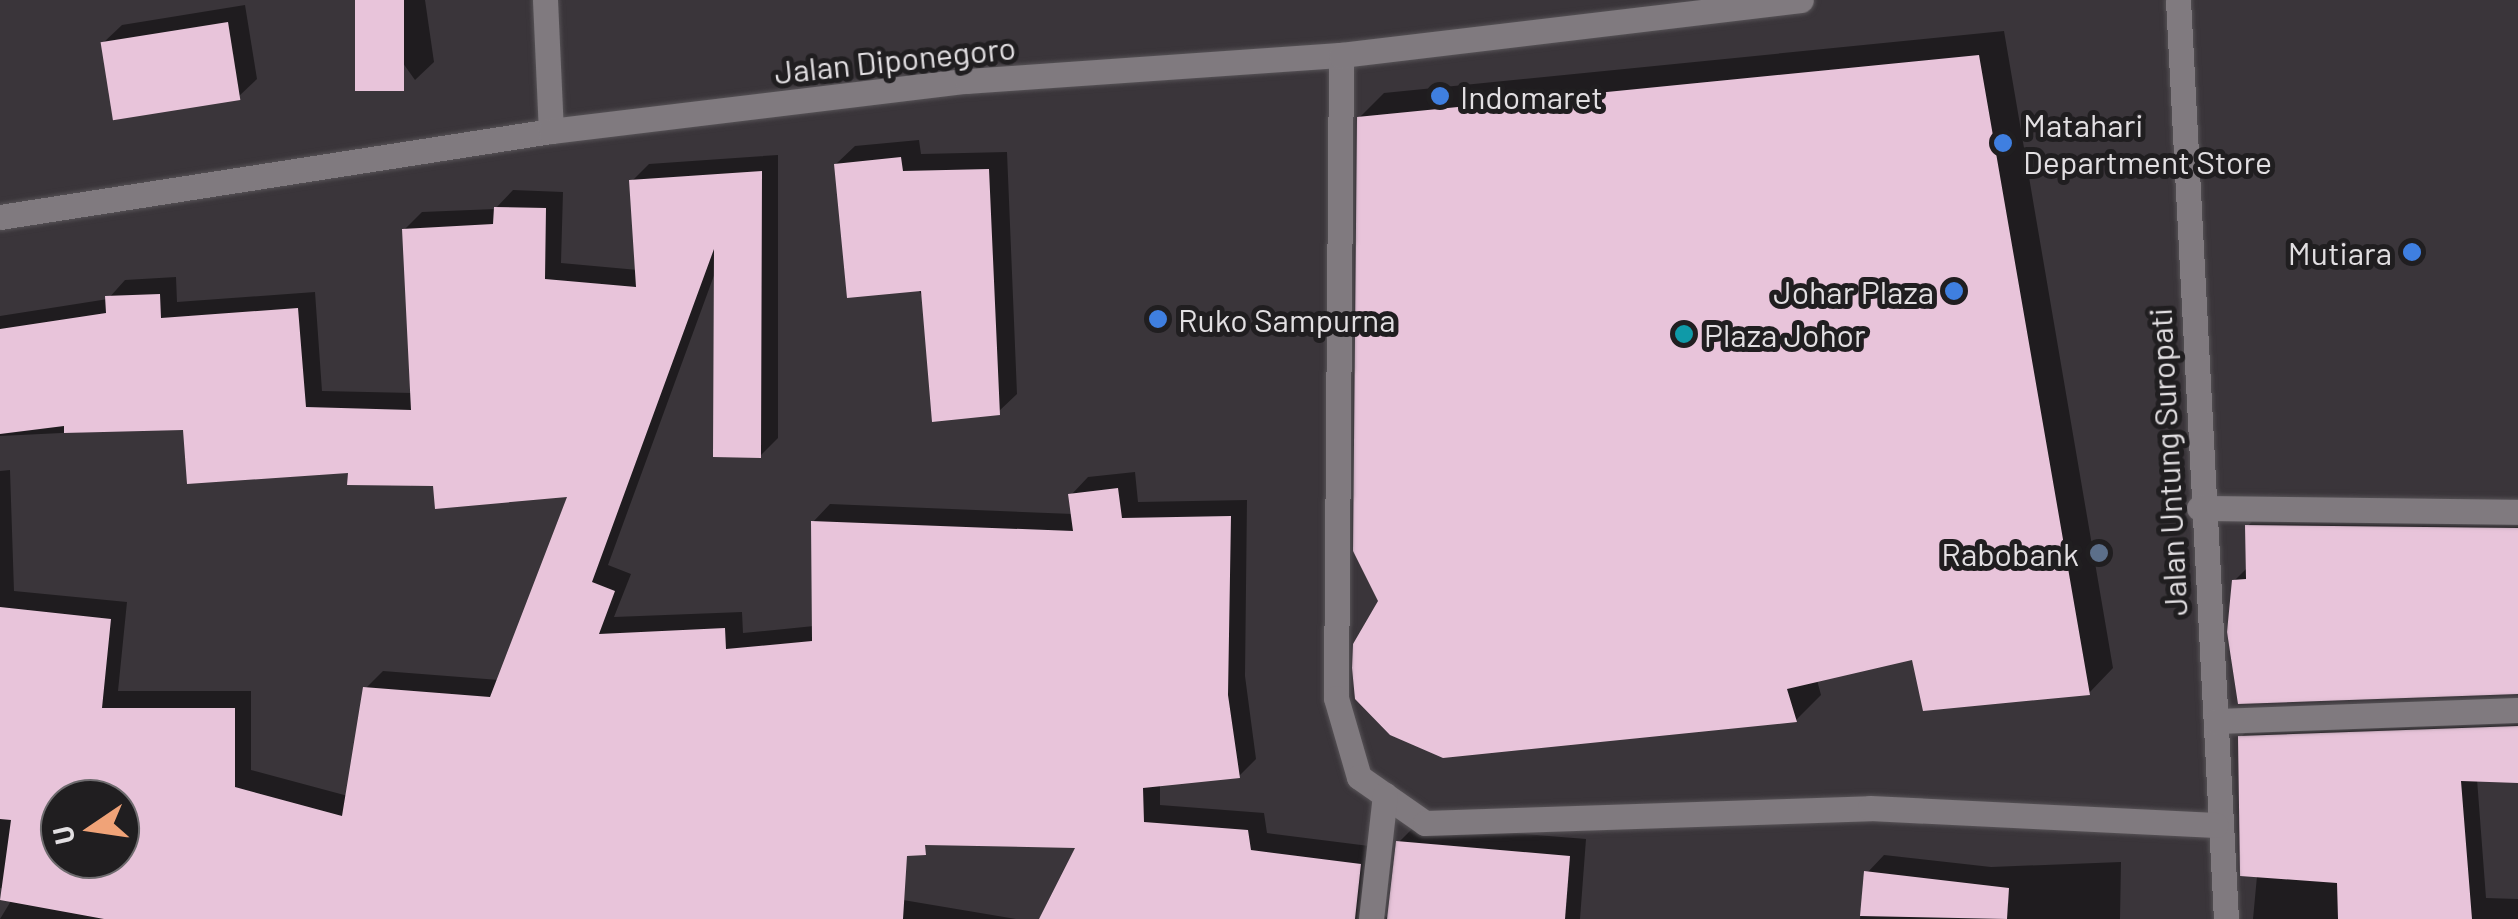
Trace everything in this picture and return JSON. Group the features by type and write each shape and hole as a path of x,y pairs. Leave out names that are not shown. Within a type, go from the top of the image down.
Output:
{"street":[{"path":"545,0 552,131"},
{"name":"Jalan Diponegoro","path":"0,217 552,131 967,82 1341,55 1801,0"},
{"name":"Jalan Untung Suropati","path":"2178,0 2199,508 2216,721 2216,824 2226,919"},
{"path":"1341,55 1336,698 1359,777 1425,823 1870,808 2216,824"},
{"path":"2199,508 2518,512"},
{"path":"2216,721 2518,710"},
{"path":"1371,919 1385,795"}],"building":[{"path":"355,0 404,0 404,91 355,91"},
{"path":"228,22 240,100 113,120 101,42"},
{"name":"Plaza Johor","path":"1979,55 2090,695 1923,711 1912,660 1787,689 1797,722 1443,758 1390,735 1355,699 1352,668 1353,644 1378,601 1353,551 1357,117"},
{"path":"901,157 903,171 989,169 1000,415 932,422 921,291 847,298 834,164"},
{"path":"762,171 761,458 713,457 714,249 592,582 615,591 599,634 725,628 726,649 812,641 811,521 1073,531 1068,494 1118,488 1122,518 1231,516 1228,695 1240,778 1143,788 1144,822 1248,830 1251,850 1361,864 1355,919 1039,919 1075,848 925,845 926,855 907,856 903,919 104,919 0,900 11,820 0,819 0,607 111,619 102,708 235,708 235,787 342,816 363,687 490,697 567,497 435,509 433,486 347,485 348,473 187,484 183,430 64,433 64,426 0,434 0,329 106,313 105,296 160,294 161,318 298,308 306,407 411,410 402,229 493,224 494,207 546,208 545,279 636,287 629,180"},
{"path":"2245,525 2518,528 2518,694 2238,704 2227,632 2232,580 2246,579"},
{"path":"2518,726 2518,783 2461,781 2472,919 2338,919 2337,883 2240,876 2238,736"},
{"path":"1396,841 1570,856 1565,919 1387,919"},
{"path":"1864,871 2009,888 2007,919 1860,916"}],"place":[{"name":"Indomaret","path":"1440,96"},
{"name":"Matahari Department Store","path":"2003,143"},
{"name":"Mutiara","path":"2412,252"},
{"name":"Johar Plaza","path":"1954,291"},
{"name":"Ruko Sampurna","path":"1158,319"},
{"name":"Plaza Johor","path":"1684,334"},
{"name":"Rabobank","path":"2099,553"}]}
